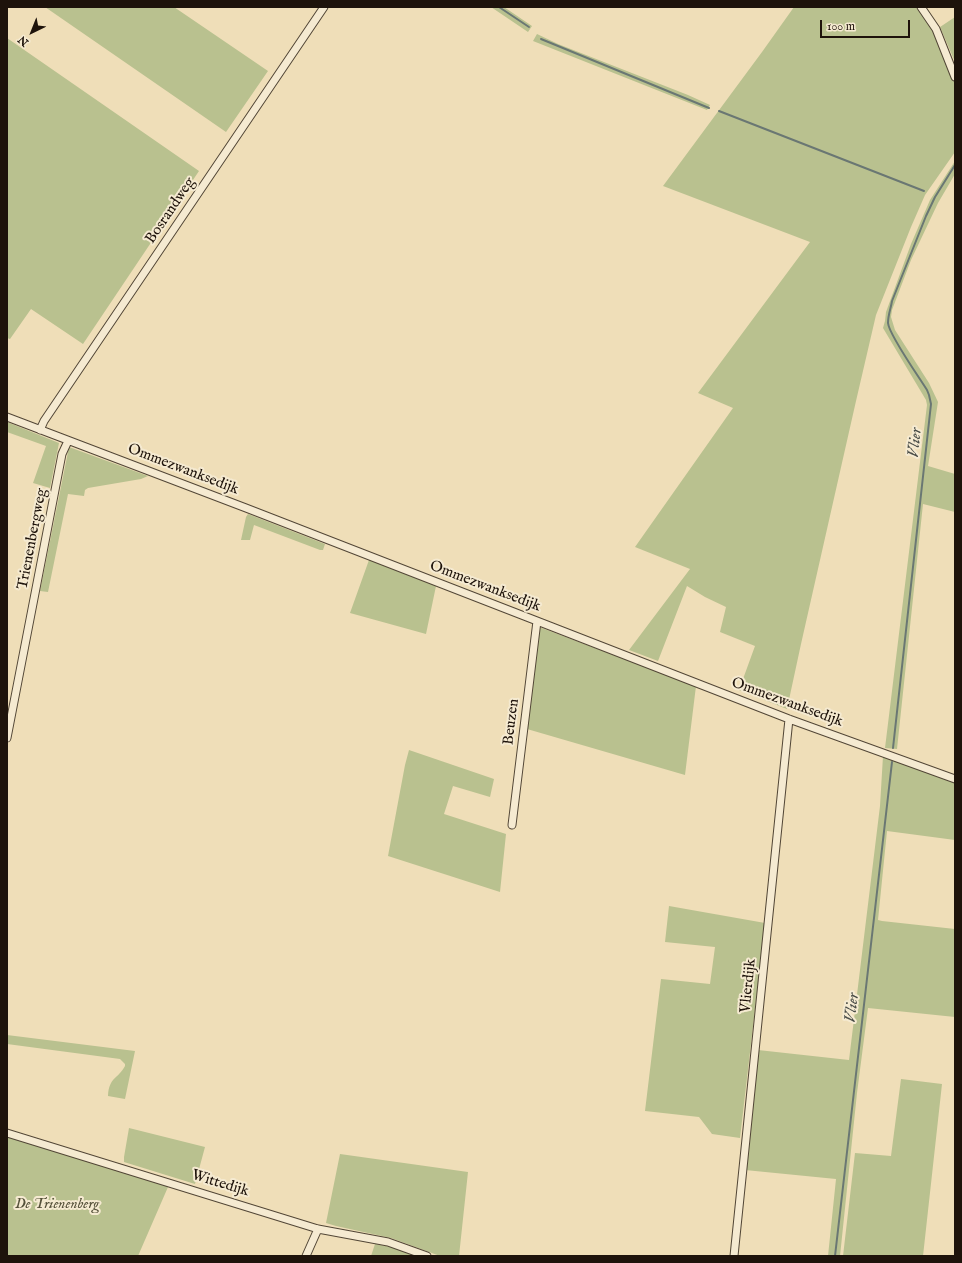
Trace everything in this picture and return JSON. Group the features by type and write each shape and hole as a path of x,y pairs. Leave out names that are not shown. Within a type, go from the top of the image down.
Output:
{"street":[{"name":"Bosrandweg","path":"40,430 48,415 324,7"},
{"path":"921,7 936,29 955,77"},
{"name":"Ommezwanksedijk","path":"7,417 790,719 955,778"},
{"name":"Trienenbergweg","path":"7,738 62,454 68,441"},
{"name":"Beuzen","path":"512,825 537,621"},
{"name":"Vlierdijk","path":"734,1256 790,719"},
{"name":"Wittedijk","path":"7,1133 318,1229 388,1242 427,1256"},
{"path":"306,1256 318,1229"}],"green space":[{"path":"45,7 174,7 268,71 226,132"},
{"path":"491,7 504,7 532,26 528,32"},
{"path":"794,7 920,7 925,11 955,79 955,152 925,195 876,315 787,709 739,690 755,646 720,632 726,607 687,586 658,661 629,650 690,569 635,547 733,408 698,393 810,242 663,186"},
{"path":"955,17 955,62 940,27"},
{"path":"537,34 558,44 710,105 707,110 533,41"},
{"path":"7,38 199,171 83,344 31,309 10,339 7,338"},
{"path":"955,161 955,174 938,203 911,260 892,310 891,317 895,330 929,383 938,402 928,466 955,474 955,512 923,504 897,749 885,748 927,405 926,400 883,328 886,312 911,244 930,200"},
{"path":"7,422 59,443 50,488 33,483 46,446 7,432"},
{"path":"69,447 148,476 141,479 88,488 85,490 84,496 68,494 48,592 40,591"},
{"path":"248,514 325,544 323,550 254,525 250,540 241,540"},
{"path":"369,560 436,586 426,634 350,613"},
{"path":"539,627 696,686 685,775 527,729"},
{"path":"409,750 494,779 490,797 453,786 444,814 506,834 500,892 388,856"},
{"path":"883,756 955,783 955,840 887,831 878,920 955,929 955,1017 868,1008 857,1093 840,1256 828,1256 836,1179 745,1170 758,1050 849,1060 880,806"},
{"path":"669,906 765,923 740,1138 712,1134 699,1117 645,1111 661,979 710,984 715,947 665,942"},
{"path":"7,1035 135,1051 125,1099 108,1096 110,1085 125,1066 120,1059 7,1044"},
{"path":"901,1079 942,1084 923,1256 843,1256 855,1153 891,1156"},
{"path":"129,1128 205,1147 195,1184 124,1162"},
{"name":"De Trienenberg","path":"7,1134 168,1184 138,1256 7,1256"},
{"path":"340,1154 468,1172 459,1256 440,1256 391,1238 326,1223"},
{"path":"375,1244 391,1247 416,1256 371,1256"}],"waterway":[{"path":"499,7 529,27"},
{"path":"541,39 709,108"},
{"path":"719,111 924,191"},
{"name":"Vlier","path":"893,748 931,404 927,390 893,337 888,320 892,301 926,216 935,197 955,165"},
{"name":"Vlier","path":"835,1256 892,762"}]}
